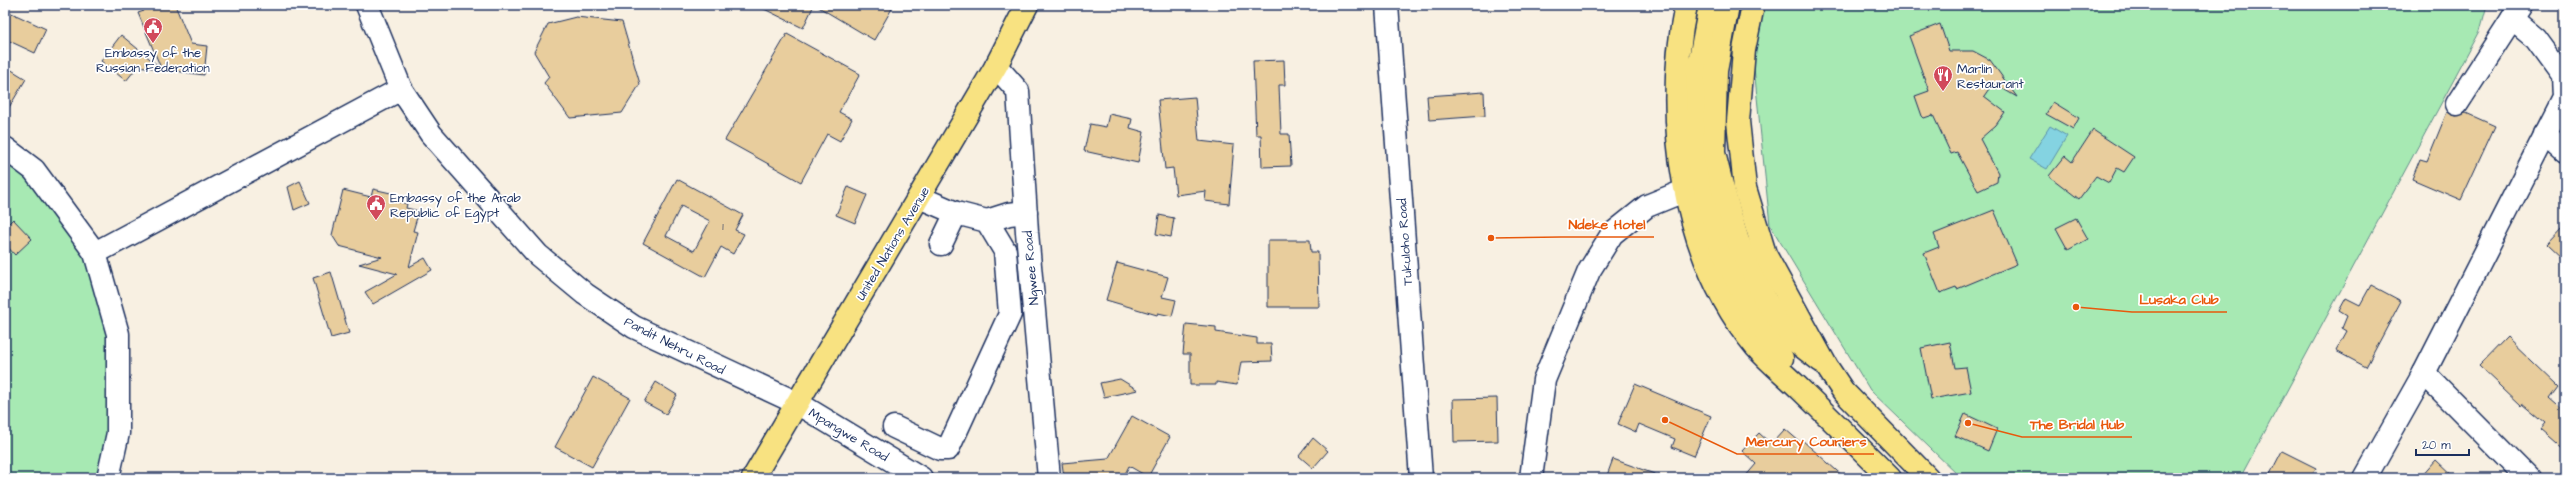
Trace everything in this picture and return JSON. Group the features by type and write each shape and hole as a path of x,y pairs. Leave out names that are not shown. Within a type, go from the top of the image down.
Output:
{"main road":[{"name":"United Nations Avenue","path":"753,478 996,66 1027,5"},
{"path":"1686,5 1678,64 1677,104 1684,191 1708,267 1726,305 1757,347 1890,478"},
{"path":"1710,5 1698,70 1696,155 1721,247 1751,311 1780,355 1794,383"},
{"path":"1728,5 1716,71 1714,153 1724,193 1738,241 1766,302 1795,341 1827,367"},
{"path":"1753,5 1744,50 1738,121 1745,188 1765,254 1827,367 1843,392 1928,478"}],"street":[{"name":"Pandit Nehru Road","path":"367,5 401,89 431,134 463,172 538,254 586,294 634,327 797,403"},
{"name":"Tukuloho Road","path":"1387,5 1421,478"},
{"path":"2365,478 2424,373 2564,98 2564,75 2517,12 2457,104"},
{"name":"Ngwee Road","path":"996,66 1018,91 1026,212 1049,478"},
{"path":"95,253 401,89"},
{"path":"2545,134 2565,152"},
{"path":"5,148 34,170 95,253 118,334 118,433 108,478"},
{"path":"1531,478 1544,380 1589,271 1612,234 1647,206 1684,191"},
{"path":"919,197 956,213 987,221 1026,212"},
{"path":"941,244 956,213"},
{"path":"894,426 940,449 948,449 1010,314 1005,251 987,221"},
{"path":"2424,373 2528,478"},
{"name":"Mpangwe Road","path":"797,403 921,478"}],"green space":[{"path":"1758,5 2487,5 2480,31 2240,478 1961,478 1870,390 1770,225 1751,38"},
{"path":"5,158 31,178 82,248 112,337 113,432 97,478 5,478"}],"water":[{"path":"2050,126 2067,136 2047,169 2029,159"}],"building":[{"name":"Embassy of the Russian Federation","path":"141,5 175,5 191,44 207,46 204,75 138,66 126,81 101,61 121,35 161,68 138,13 144,11"},
{"path":"756,5 814,5 803,28"},
{"path":"815,5 894,5 874,40"},
{"path":"5,10 46,29 35,53 5,39"},
{"path":"576,17 622,22 640,84 622,113 570,118 544,83 549,77 534,52 548,24"},
{"path":"1940,24 1949,51 1973,51 1990,60 2017,97 1993,83 1984,96 2005,112 1996,125 1980,139 1998,173 1997,182 1978,191 1957,152 1951,154 1933,115 1924,118 1922,116 1915,96 1929,91 1909,36"},
{"path":"787,34 860,74 839,112 852,119 840,141 827,134 801,182 725,140"},
{"path":"1284,60 1285,85 1279,85 1281,134 1289,134 1291,166 1262,167 1261,135 1256,135 1253,61"},
{"path":"5,66 26,79 5,114"},
{"path":"1484,92 1485,116 1429,120 1427,96"},
{"path":"1195,97 1199,141 1234,145 1229,204 1205,201 1206,191 1176,195 1173,168 1165,169 1158,100"},
{"path":"2053,102 2079,118 2073,129 2046,114"},
{"path":"2447,112 2456,116 2466,113 2495,126 2461,200 2412,179 2420,159 2427,161"},
{"path":"1109,114 1132,119 1130,128 1144,132 1138,163 1084,151 1090,124 1106,127"},
{"path":"2093,130 2134,157 2124,172 2117,168 2109,183 2096,176 2079,199 2049,176 2065,156 2072,162"},
{"path":"677,179 743,215 735,230 744,234 733,254 721,247 705,277 643,243","holes":["681,206 710,221 694,251 666,236"]},
{"path":"300,181 310,203 294,210 288,187"},
{"path":"848,187 867,195 855,223 836,215"},
{"name":"Embassy of the Arab Republic of Egypt","path":"373,189 395,194 393,200 407,204 406,208 419,211 413,231 418,232 409,267 425,258 432,270 373,304 365,292 397,274 359,264 382,257 339,246 332,235 343,190 371,197"},
{"path":"1994,210 2017,264 1957,289 1956,287 1940,293 1924,253 1939,247 1934,234"},
{"path":"1159,215 1174,218 1171,237 1156,234"},
{"path":"2076,218 2088,239 2068,250 2056,228"},
{"path":"13,219 32,239 15,255 5,244 5,227"},
{"path":"2565,224 2565,262 2546,244"},
{"path":"1268,240 1310,240 1311,252 1318,252 1319,307 1268,307"},
{"path":"1117,263 1168,277 1162,297 1176,300 1172,316 1158,313 1157,315 1106,300"},
{"path":"331,272 349,333 331,338 313,278"},
{"path":"2371,285 2401,301 2366,367 2336,351 2347,331 2342,328 2347,316 2339,311 2346,298 2360,305"},
{"path":"1186,324 1216,327 1216,332 1257,338 1257,344 1271,344 1272,361 1241,362 1237,385 1216,382 1216,385 1190,385 1190,354 1183,354"},
{"path":"2507,337 2558,386 2549,398 2565,412 2565,451 2541,430 2546,424 2522,404 2521,406 2479,366"},
{"path":"1950,342 1955,368 1966,367 1971,392 1931,399 1921,348"},
{"path":"593,377 630,398 592,467 555,447"},
{"path":"1120,379 1138,390 1104,397 1100,383"},
{"path":"656,382 677,395 666,414 644,402"},
{"path":"1635,384 1711,416 1694,456 1672,447 1675,439 1639,424 1636,432 1618,424"},
{"path":"1497,398 1498,441 1454,442 1453,399"},
{"path":"1965,414 1997,429 1988,451 1955,436"},
{"path":"1132,416 1170,437 1148,477 1129,466 1123,478 1064,478 1062,463 1108,459"},
{"path":"1785,429 1800,442 1802,440 1845,478 1744,478 1756,464 1742,451 1759,433 1771,444"},
{"path":"1313,438 1328,451 1313,468 1299,456"},
{"path":"2282,451 2316,468 2311,478 2268,478"},
{"path":"1613,459 1660,476 1660,478 1606,478"},
{"path":"2436,460 2455,478 2420,478"}],"place":[{"name":"Embassy of the Russian Federation","path":"153,44"},
{"name":"Marlin Restaurant","path":"1943,92"},
{"name":"Embassy of the Arab Republic of Egypt","path":"376,221"},
{"name":"Ndeke Hotel","path":"1491,238"},
{"name":"Lusaka Club","path":"2076,307"},
{"name":"Mercury Couriers","path":"1665,420"},
{"name":"The Bridal Hub","path":"1968,423"}]}
